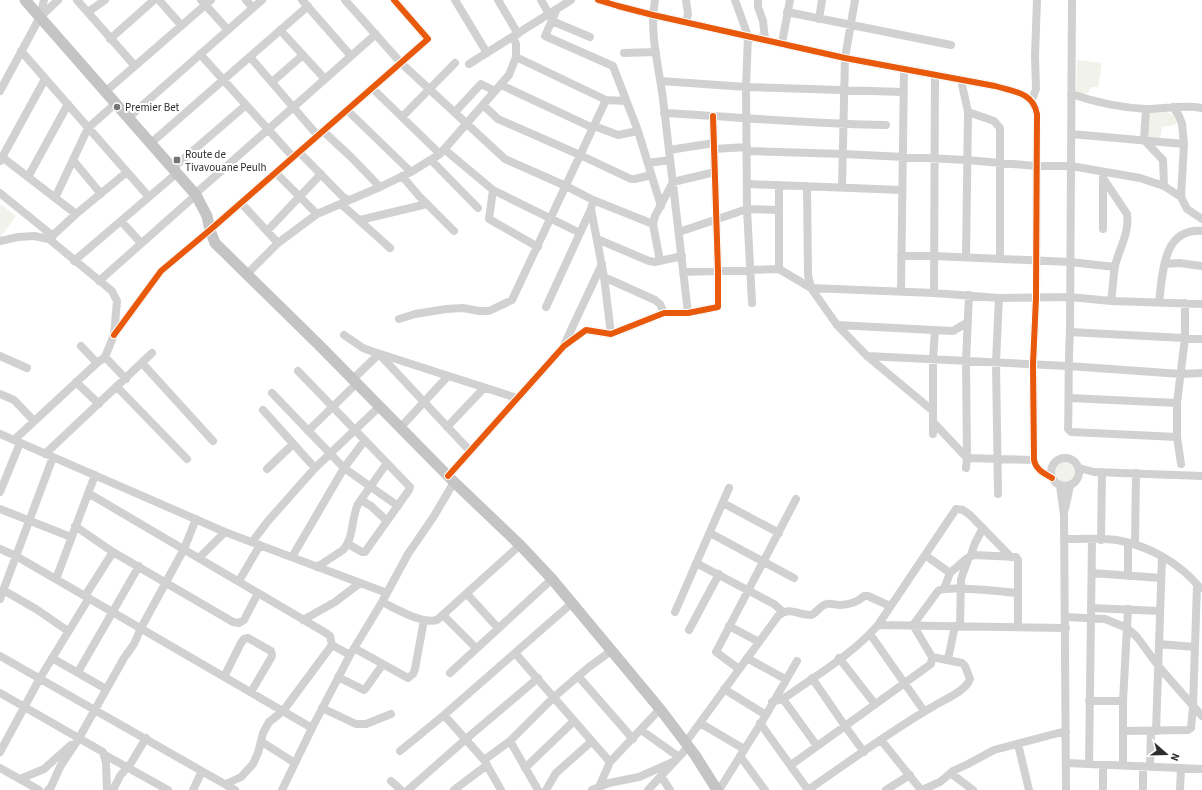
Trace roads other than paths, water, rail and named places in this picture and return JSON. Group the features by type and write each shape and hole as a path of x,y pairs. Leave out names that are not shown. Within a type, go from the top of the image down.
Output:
{"main road":[{"path":"25,0 195,194 207,216 215,243 320,346 451,479 520,545 552,579 660,709 687,744 718,790"}],"street":[{"path":"0,91 40,17 44,0"},
{"path":"40,17 58,0"},
{"path":"77,0 135,66"},
{"path":"88,12 105,0"},
{"path":"110,39 154,0"},
{"path":"159,0 181,25"},
{"path":"246,0 253,8"},
{"path":"128,118 262,0"},
{"path":"345,0 400,63 506,159 593,200 653,224"},
{"path":"0,492 17,442 34,420 105,357 114,335 161,271 276,173 428,39 394,0"},
{"path":"455,0 487,53"},
{"path":"246,274 278,243 317,214 380,187 411,172 431,160 442,151 467,124 509,75 516,57 516,35 498,0"},
{"path":"541,0 551,17 590,37"},
{"path":"571,0 557,8 551,17 545,36 613,66 638,131 661,206"},
{"path":"598,0 618,3 653,15 845,58 995,86 1017,92 1032,100 1036,106 1037,114 1036,298 1033,364 1034,460 1035,466 1038,470 1052,478"},
{"path":"655,0 653,15 656,52 661,81 688,313"},
{"path":"686,0 688,14 686,22"},
{"path":"734,0 748,36 746,87 747,210 752,304"},
{"path":"758,0 758,7 763,21 765,39"},
{"path":"782,43 790,0"},
{"path":"819,19 822,0"},
{"path":"842,187 845,58 855,0"},
{"path":"1032,100 1036,89 1035,56 1037,0"},
{"path":"1072,0 1068,429 1071,432 1177,437"},
{"path":"105,92 206,2 228,30"},
{"path":"151,143 280,30 305,3 351,56"},
{"path":"787,12 951,45"},
{"path":"468,64 516,35 551,17"},
{"path":"280,30 325,79"},
{"path":"99,281 376,34"},
{"path":"21,51 149,197"},
{"path":"624,53 656,52"},
{"path":"200,54 268,129 349,200"},
{"path":"272,82 303,55"},
{"path":"250,57 293,107 321,133 351,157 380,187"},
{"path":"516,57 606,100 626,101"},
{"path":"402,117 455,63"},
{"path":"901,291 904,69"},
{"path":"934,293 935,75"},
{"path":"45,79 1,159 28,177 76,214"},
{"path":"961,80 968,112 966,257"},
{"path":"661,81 746,87 903,92"},
{"path":"455,112 481,84 498,88 594,127 618,135 638,131"},
{"path":"372,88 402,117 442,151 493,190 580,233"},
{"path":"1071,94 1096,102 1146,109 1194,106 1202,108"},
{"path":"399,319 415,314 446,308 489,311 512,300 606,100"},
{"path":"28,177 68,104"},
{"path":"55,198 88,128 115,104"},
{"path":"74,261 149,197 246,105"},
{"path":"483,105 498,119 631,179 635,180 651,175"},
{"path":"1173,107 1182,124 1184,144 1181,197"},
{"path":"1146,109 1144,140 1163,160"},
{"path":"347,110 411,172"},
{"path":"968,112 994,122 999,126 1000,259"},
{"path":"664,113 805,123 886,125"},
{"path":"282,790 352,651 382,602 408,554 434,516 451,479 470,451 517,398 564,346 586,330 611,334 664,313 688,313 718,307 717,220 713,116"},
{"path":"1071,134 1184,144"},
{"path":"1163,142 1164,186"},
{"path":"669,150 714,146 747,149 935,158 1036,166 1071,166 1103,175 1140,178 1164,186 1181,197 1187,208 1202,219"},
{"path":"73,160 101,194"},
{"path":"431,160 478,208"},
{"path":"648,163 670,160"},
{"path":"0,241 34,236 51,237 76,214 127,172"},
{"path":"673,182 715,172"},
{"path":"276,173 317,214"},
{"path":"267,231 321,174"},
{"path":"1103,175 1103,229"},
{"path":"1103,175 1127,214 1128,220 1115,267 1111,300"},
{"path":"402,176 454,231"},
{"path":"660,261 653,224 655,216 673,182"},
{"path":"747,184 902,190"},
{"path":"779,185 779,269"},
{"path":"807,186 808,275 810,288"},
{"path":"493,190 488,219 538,247"},
{"path":"0,193 51,237 74,261 112,292 117,301 114,335"},
{"path":"546,307 591,209 593,200"},
{"path":"241,203 278,243"},
{"path":"341,204 390,248"},
{"path":"360,220 427,204"},
{"path":"591,209 602,264 611,334"},
{"path":"679,232 747,210 779,210"},
{"path":"122,221 141,243"},
{"path":"1159,302 1169,248 1174,241 1182,235 1197,231 1202,232"},
{"path":"597,239 642,259 656,262 682,256"},
{"path":"901,256 1036,260 1115,267"},
{"path":"1165,264 1179,263 1202,266"},
{"path":"564,346 602,264"},
{"path":"683,272 779,269 810,288 836,324 867,356 933,411"},
{"path":"604,277 655,300 660,304 664,313"},
{"path":"810,288 901,291 999,298 1070,297 1202,304"},
{"path":"966,468 966,361 969,295"},
{"path":"998,494 999,460 996,362 999,298"},
{"path":"1181,464 1177,437 1177,403 1185,338 1186,303"},
{"path":"836,324 953,330 968,322"},
{"path":"933,434 933,360 935,330"},
{"path":"1070,332 1202,339"},
{"path":"344,335 363,348 379,354 517,398"},
{"path":"81,346 97,363"},
{"path":"0,599 29,520 49,456 99,404 152,353"},
{"path":"308,431 332,407 379,354"},
{"path":"379,354 470,451"},
{"path":"867,356 1068,366 1181,374 1202,373"},
{"path":"105,357 126,379"},
{"path":"1,358 27,368"},
{"path":"142,363 213,441"},
{"path":"298,371 410,487 365,552 362,552 348,544"},
{"path":"400,428 448,376"},
{"path":"76,382 99,404"},
{"path":"117,387 187,459"},
{"path":"447,427 484,388"},
{"path":"272,393 344,468 398,506"},
{"path":"0,394 14,400 34,420"},
{"path":"1069,398 1177,403"},
{"path":"239,581 256,543 268,521 314,468 379,407"},
{"path":"263,410 314,468"},
{"path":"933,422 967,458 1034,460"},
{"path":"0,434 225,532 387,593"},
{"path":"292,557 344,468 365,440"},
{"path":"267,469 293,444"},
{"path":"1038,470 1052,467 1058,461 1066,458 1075,462 1079,468 1080,472 1077,481"},
{"path":"317,567 343,550 348,544 355,511 387,463"},
{"path":"1052,467 1052,478 1055,483 1060,486 1070,486 1077,481 1098,472"},
{"path":"1079,468 1098,472 1202,476"},
{"path":"1089,764 1090,618 1092,573 1097,540 1098,472"},
{"path":"1128,576 1132,544 1136,474"},
{"path":"56,579 95,475"},
{"path":"1060,486 1064,515 1066,617 1065,789"},
{"path":"1064,515 1070,486"},
{"path":"675,612 729,488"},
{"path":"88,493 330,636 332,645 283,711 269,722 263,733 262,742 256,760 249,770 241,777 223,786"},
{"path":"739,669 716,652 796,499"},
{"path":"361,500 371,506 387,521"},
{"path":"723,503 779,533"},
{"path":"0,509 71,537"},
{"path":"772,702 783,698 866,639 878,625 956,509 963,510 1011,557"},
{"path":"48,790 51,787 60,767 79,738 106,689 134,644 141,628 184,549 196,519"},
{"path":"75,526 113,552 233,622 239,623 244,620 258,593"},
{"path":"948,659 957,626 961,579 975,542 983,528"},
{"path":"199,558 225,532"},
{"path":"710,533 794,578"},
{"path":"1064,539 1115,540 1132,544 1162,557 1178,566 1200,588 1195,647 1198,682 1192,725 1188,730 1123,731"},
{"path":"382,602 424,620 437,620 520,545"},
{"path":"0,549 16,556 312,728"},
{"path":"0,752 40,678 113,552"},
{"path":"925,555 950,573"},
{"path":"944,589 950,573 970,556 1016,557 1019,563 1018,627"},
{"path":"1142,790 1153,731 1159,667 1162,557"},
{"path":"696,563 774,604 783,612"},
{"path":"78,672 139,566"},
{"path":"1092,573 1161,578"},
{"path":"690,630 719,574"},
{"path":"450,673 552,579"},
{"path":"303,620 335,602 360,583"},
{"path":"913,625 938,591 944,589 1018,593"},
{"path":"3,590 36,609 68,631"},
{"path":"466,594 498,628"},
{"path":"650,789 677,759 724,689 778,616 783,612 793,611 811,616 823,605 847,604 860,600 864,596 868,596 890,606"},
{"path":"400,751 444,715 572,603"},
{"path":"1091,608 1160,611"},
{"path":"1123,765 1123,701 1128,609"},
{"path":"443,615 476,648"},
{"path":"1066,617 1105,619 1127,628 1202,716"},
{"path":"332,645 352,651 382,664 408,678 413,674 424,620"},
{"path":"878,625 1066,628"},
{"path":"791,765 931,664 932,656 913,625"},
{"path":"730,626 759,642"},
{"path":"870,634 924,711"},
{"path":"224,676 244,639 248,638 271,651 271,658 251,692"},
{"path":"1159,644 1195,647"},
{"path":"458,789 510,741 554,697 578,676 611,651"},
{"path":"515,653 610,762"},
{"path":"0,656 202,770 223,786 236,790"},
{"path":"760,723 808,790 924,711 966,686 970,679 965,666 959,662 932,656"},
{"path":"52,658 106,689"},
{"path":"747,658 785,679"},
{"path":"839,658 875,704"},
{"path":"718,790 766,715 785,679 797,661"},
{"path":"338,677 364,690 382,664"},
{"path":"578,676 633,739"},
{"path":"408,790 538,678"},
{"path":"812,678 864,752"},
{"path":"724,689 766,715"},
{"path":"0,693 103,752 105,756 168,790"},
{"path":"783,698 817,746"},
{"path":"1090,701 1123,701"},
{"path":"322,708 356,724 366,724 391,714"},
{"path":"598,789 610,762 660,709"},
{"path":"444,715 486,762 501,790"},
{"path":"525,768 574,720"},
{"path":"700,723 742,752 765,790"},
{"path":"641,730 677,759"},
{"path":"881,740 922,790 940,782 953,771 994,750 1066,731"},
{"path":"20,779 36,774 44,769 79,738"},
{"path":"113,790 120,776 146,738"},
{"path":"510,741 538,790"},
{"path":"546,790 549,783 560,769 592,741"},
{"path":"262,742 295,763"},
{"path":"1018,744 1029,790"},
{"path":"105,756 107,790"},
{"path":"598,789 609,783 639,778 677,759"},
{"path":"1066,763 1202,769"},
{"path":"1103,764 1103,790"},
{"path":"0,768 39,790"},
{"path":"1180,790 1181,768"},
{"path":"193,790 202,770"},
{"path":"953,771 953,775 973,790"},
{"path":"886,790 910,775"},
{"path":"661,776 670,790"},
{"path":"391,781 401,790"}],"place":[{"name":"Premier Bet","path":"117,107"},
{"name":"Route de Tivavouane Peulh","path":"177,160"}]}
